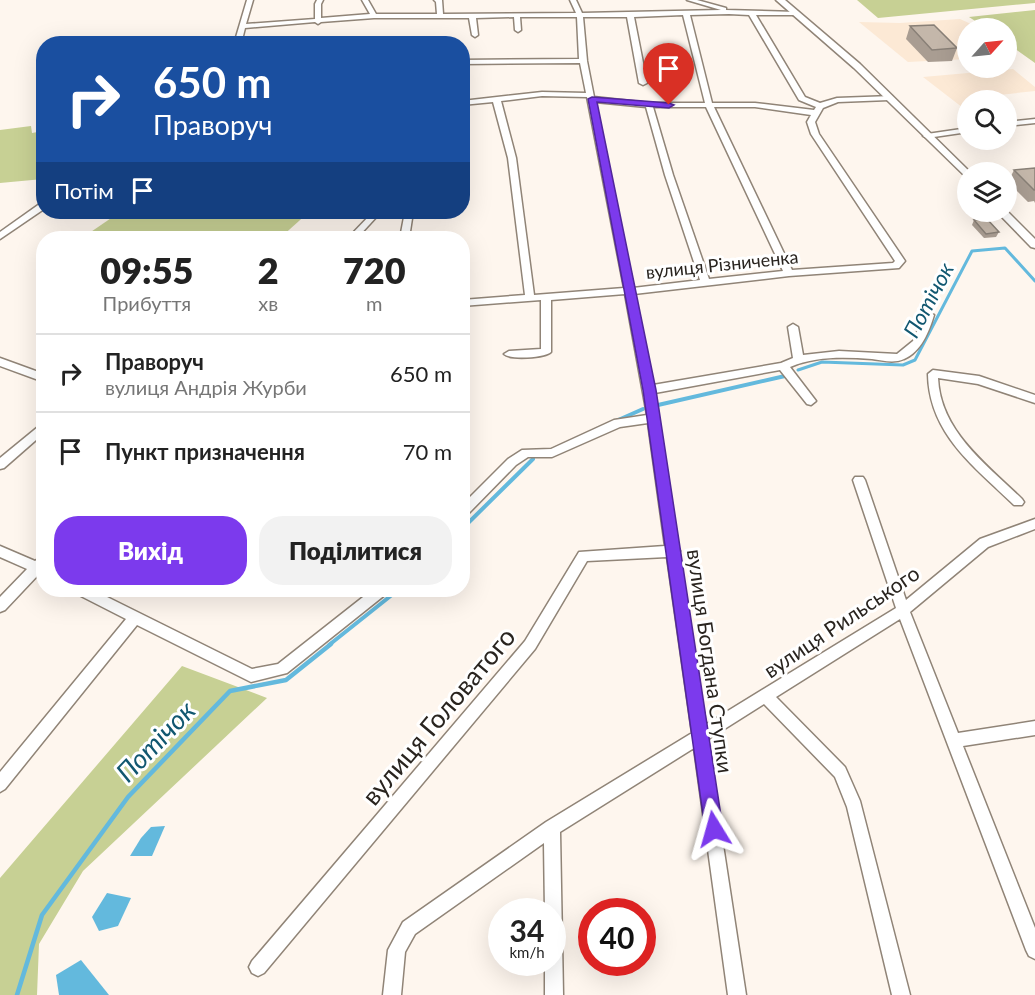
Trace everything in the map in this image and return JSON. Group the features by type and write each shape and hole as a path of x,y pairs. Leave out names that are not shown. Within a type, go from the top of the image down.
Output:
{"main road":[{"path":"780,0 857,66 957,165"},
{"path":"1012,222 1035,245"}],"street":[{"path":"240,36 250,0"},
{"path":"318,22 320,0"},
{"path":"365,0 374,16"},
{"path":"437,0 440,0 440,16"},
{"path":"573,0 580,15"},
{"path":"690,0 718,6 729,12"},
{"path":"243,26 374,16 630,15 729,12 797,14"},
{"path":"686,13 709,105 789,273"},
{"path":"752,14 802,98 818,109"},
{"path":"517,15 518,30"},
{"name":"вулиця Богдана Ступки","path":"580,15 583,61 650,390 652,418 674,551 737,995"},
{"path":"630,15 643,83"},
{"path":"472,16 475,35"},
{"path":"470,62 583,61"},
{"path":"470,103 542,94 591,97 649,105 755,105 818,109 837,100 889,98"},
{"path":"497,101 512,158 530,299"},
{"path":"649,105 669,175 705,281"},
{"name":"вулиця Різниченка","path":"470,303 630,291 789,273 896,266 900,261 815,134 811,122 818,109"},
{"path":"1017,123 1035,121"},
{"path":"927,136 957,132"},
{"path":"0,236 36,211"},
{"path":"359,231 370,219"},
{"path":"510,354 546,352 546,297"},
{"path":"650,390 783,366 798,358 818,354 900,358 912,349 923,333 929,315"},
{"path":"793,327 798,358"},
{"path":"0,362 36,375"},
{"path":"783,366 811,401"},
{"path":"1018,502 955,438 939,416 931,387 933,374 979,380 1035,399"},
{"path":"470,505 512,462 526,453 552,453 618,423 652,418"},
{"path":"0,465 36,433"},
{"path":"859,480 903,610 1035,950"},
{"name":"вулиця Рильського","path":"392,995 397,950 409,928 552,828 903,610 984,543 1035,524"},
{"path":"0,551 36,564"},
{"name":"вулиця Головатого","path":"258,967 530,645 583,556 674,551"},
{"path":"0,606 36,571"},
{"path":"97,597 251,675 282,669 372,597"},
{"path":"0,784 136,616"},
{"path":"766,696 840,772 855,806 901,995"},
{"path":"955,740 1035,728"},
{"path":"552,828 554,995"}],"shaded area":[{"path":"957,19 957,60 908,62 859,22 900,23"},
{"path":"1017,72 1035,87 1035,91 1017,93 1017,90 957,90 957,103 923,77 957,74 957,78 1017,78"}],"green space":[{"path":"857,0 1035,0 1035,3 878,18"},
{"path":"1035,10 1035,63 1017,50 1017,18 969,17"},
{"path":"31,126 32,133 36,132 36,180 0,183 0,130"},
{"path":"110,219 301,219 288,231 92,231"},
{"path":"182,666 267,698 83,871 39,944 37,995 0,995 0,878"}],"water":[{"path":"165,826 152,856 130,856 151,827"},
{"path":"107,893 131,898 118,926 99,931 92,917"},
{"path":"81,960 109,995 59,995 56,975"}],"building":[{"path":"934,25 957,48 932,50 910,26"},
{"path":"1035,168 1035,190 1017,173 1017,170"},
{"path":"976,222 990,222 999,232 986,234"}],"waterway":[{"name":"Потічок","path":"798,370 822,362 903,365 915,360 972,251 1005,248 1035,281"},
{"name":"Потічок","path":"658,405 785,376"},
{"name":"Потічок","path":"616,421 643,409"},
{"name":"Потічок","path":"470,521 533,459"},
{"name":"Потічок","path":"329,645 389,597"},
{"name":"Потічок","path":"17,995 42,915 128,797 230,691 286,680 331,644"}],"route":[{"path":"669,105 592,99 650,390 652,418 674,551 714,829"}]}
